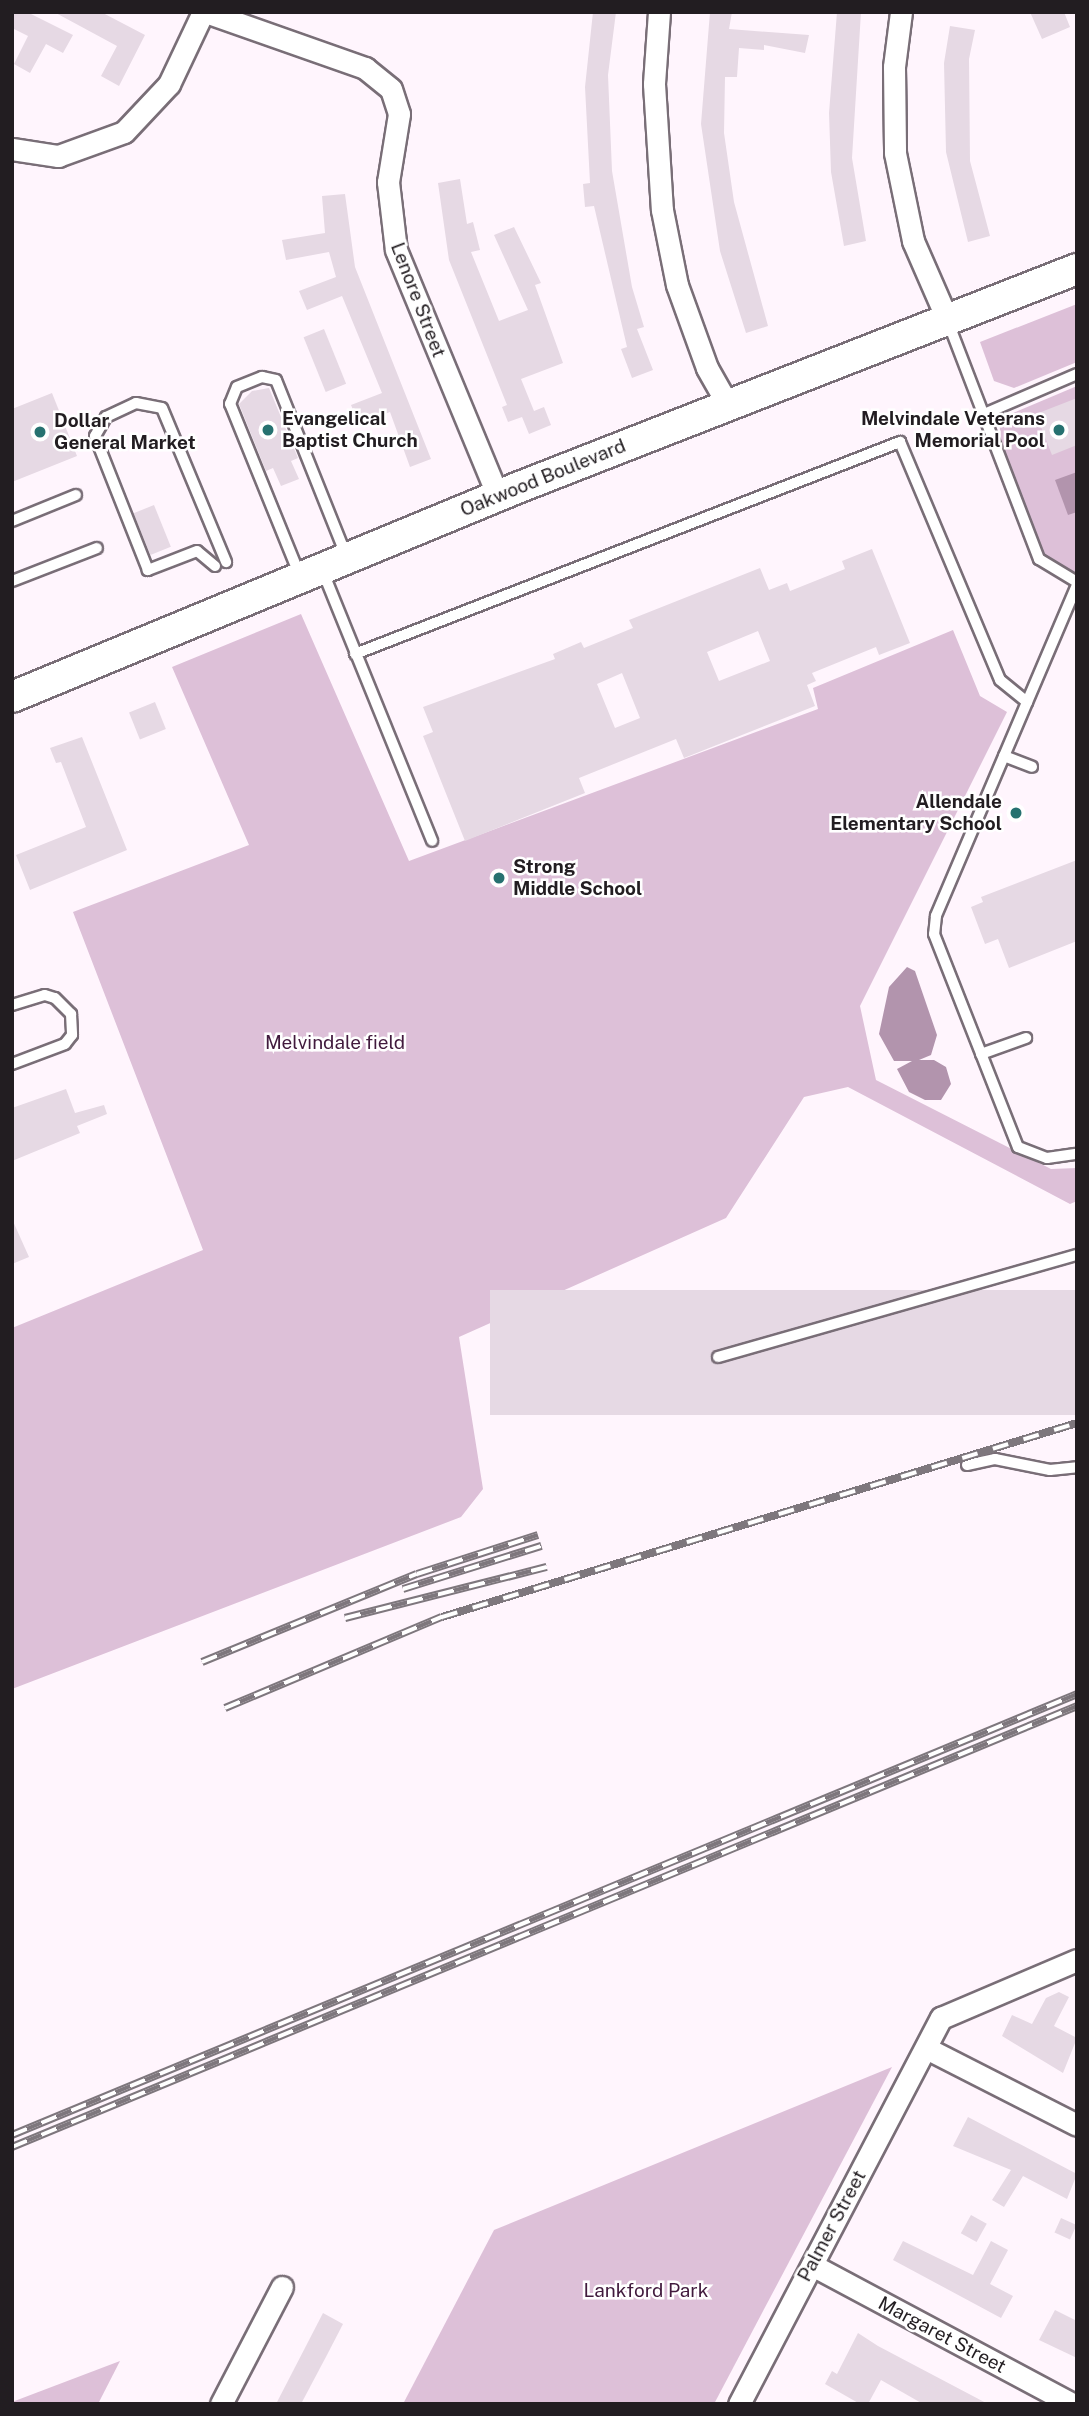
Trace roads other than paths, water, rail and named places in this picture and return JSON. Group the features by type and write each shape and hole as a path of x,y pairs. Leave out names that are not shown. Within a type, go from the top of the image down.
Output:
{"main road":[{"name":"Oakwood Boulevard","path":"14,692 498,496 1077,269"}],"street":[{"path":"12,149 24,155 68,154 124,132 163,93 205,12"},
{"name":"Lenore Street","path":"205,12 365,68 391,89 399,114 388,182 396,250 498,496"},
{"path":"659,12 654,84 662,210 677,285 707,368 728,405"},
{"path":"901,12 894,67 895,153 913,241 948,321"},
{"name":"Palmer Street","path":"738,2404 942,2018 1077,1960"},
{"path":"926,2048 1077,2125"},
{"name":"Margaret Street","path":"812,2266 1072,2404"},
{"path":"221,2404 282,2287"}],"lane":[{"path":"948,321 1039,559 1077,584 936,916 934,934 1018,1147 1047,1158 1077,1154"},
{"path":"984,414 1077,374"},
{"path":"323,568 278,523 229,400 237,387 262,377 275,380 323,568 432,842"},
{"path":"136,403 162,408 220,564 197,551 148,570 95,436 106,416 136,403"},
{"path":"355,654 900,442 1000,680 1027,702"},
{"path":"12,521 76,495"},
{"path":"12,581 97,548"},
{"path":"1004,756 1032,767"},
{"path":"12,1005 45,995 55,998 71,1014 72,1035 65,1044 12,1064"},
{"path":"981,1054 1026,1038"},
{"path":"718,1357 1077,1255"},
{"path":"967,1465 995,1459 1050,1469 1077,1467"}],"railway":[{"path":"225,1708 442,1617 1077,1423"},
{"path":"202,1662 417,1574 538,1535"},
{"path":"403,1589 541,1546"},
{"path":"345,1618 547,1567"},
{"path":"12,2135 1077,1694"},
{"path":"12,2147 1077,1706"}],"place":[{"name":"Evangelical Baptist Church","path":"268,430"},
{"name":"Melvindale Veterans Memorial Pool","path":"1059,430"},
{"name":"Dollar General Market","path":"40,432"},
{"name":"Allendale Elementary School","path":"1016,813"},
{"name":"Strong Middle School","path":"499,878"}],"park label":[{"name":"Melvindale field","path":"335,1043"},
{"name":"Lankford Park","path":"646,2291"}]}
